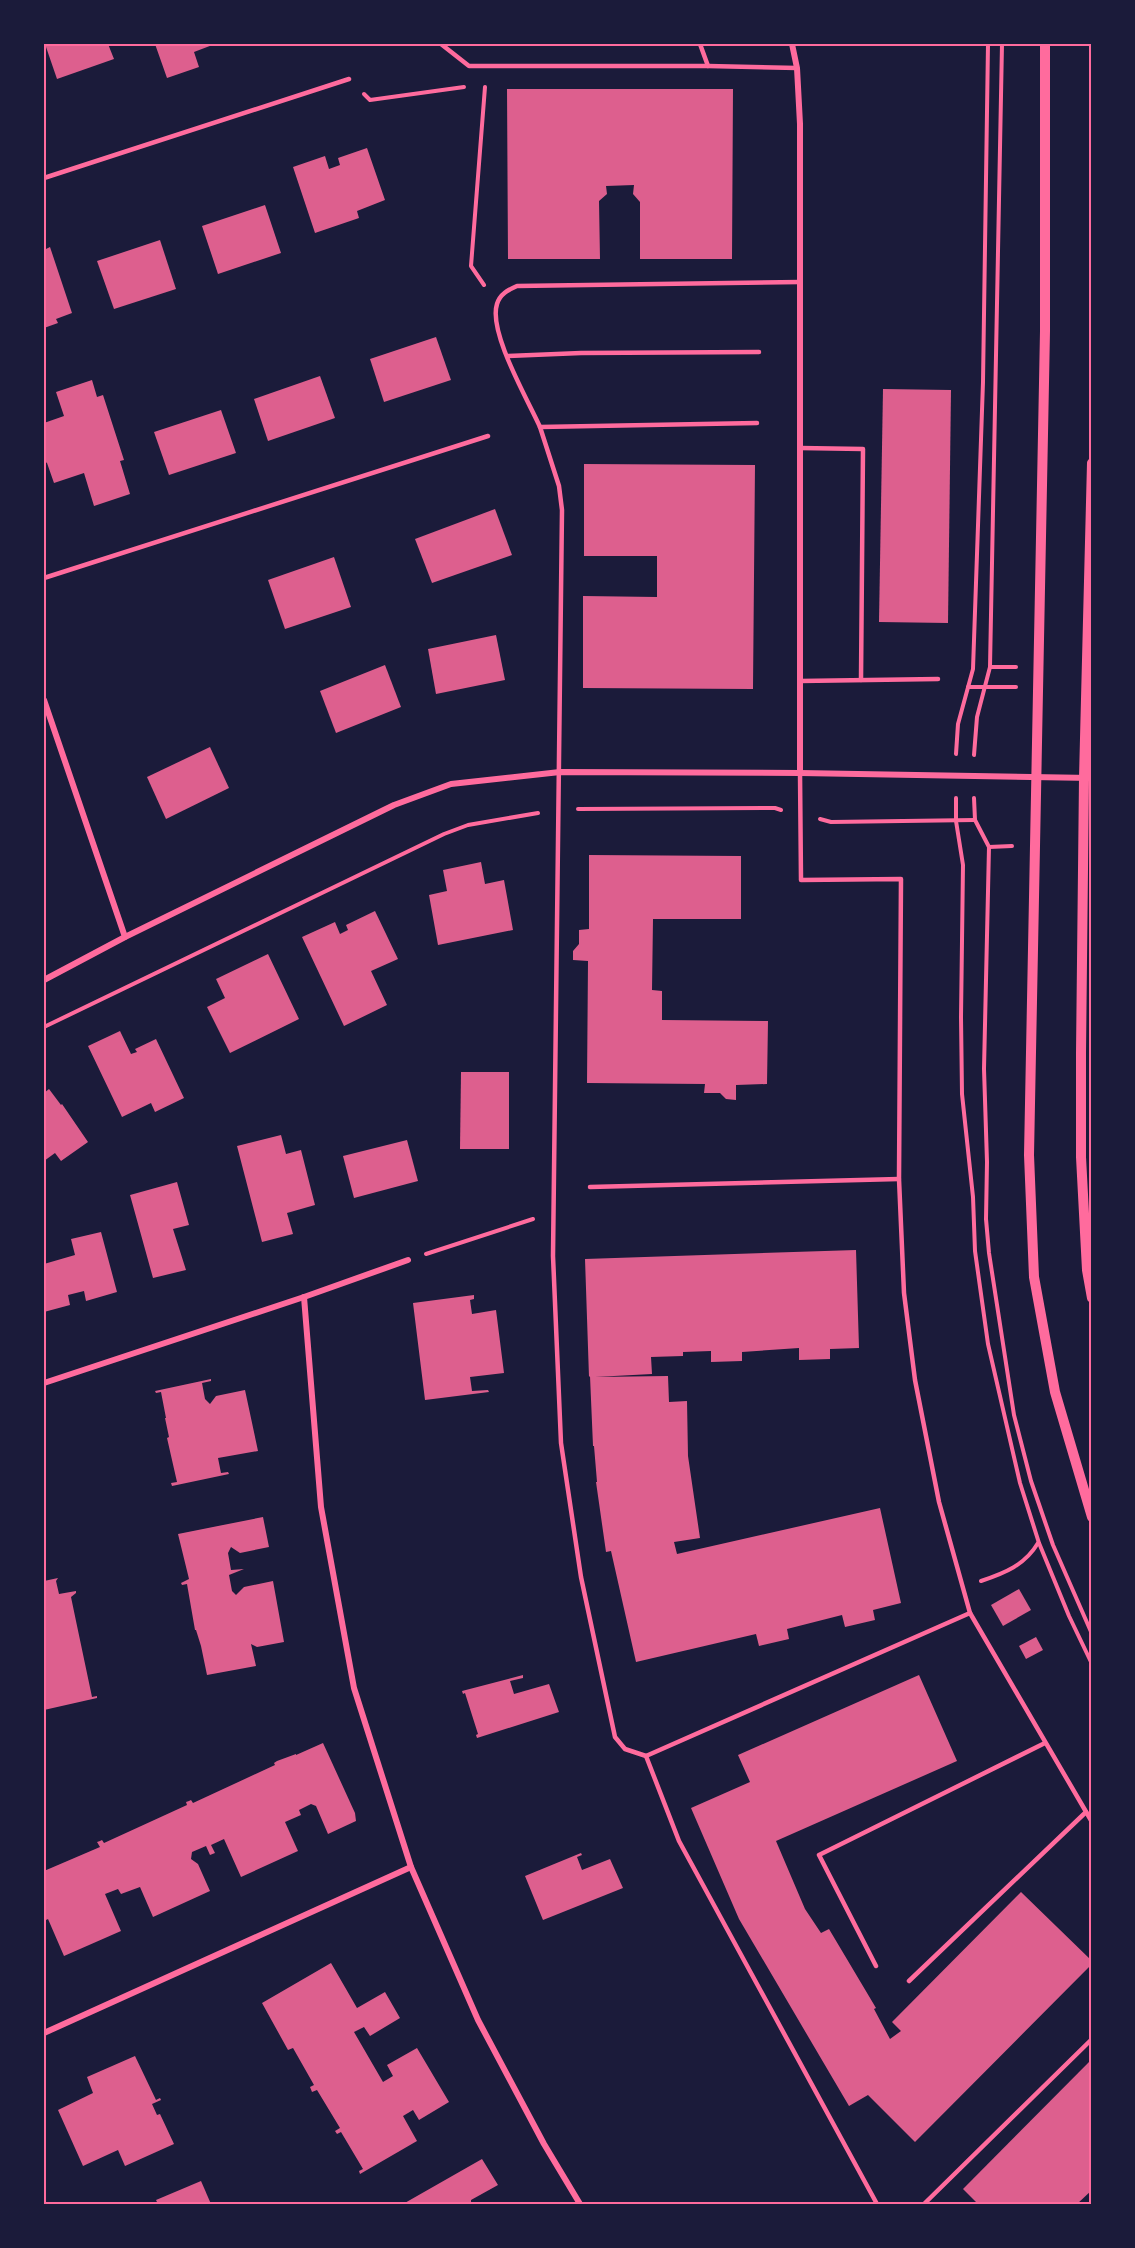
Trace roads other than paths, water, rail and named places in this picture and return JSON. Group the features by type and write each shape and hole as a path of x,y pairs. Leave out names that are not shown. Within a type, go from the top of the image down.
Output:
{"street":[{"path":"792,44 800,124 800,773"},
{"path":"1045,44 1045,346 1029,1155 1034,1277 1055,1392 1092,1517"},
{"path":"1092,463 1081,1157 1087,1270 1092,1298"},
{"path":"44,700 124,937"},
{"path":"44,980 124,937 394,805 452,784 560,772 1088,778"},
{"path":"44,1383 304,1298 408,1260"},
{"path":"304,1298 321,1507 354,1688 411,1868 478,2020 544,2144 580,2205"},
{"path":"44,2033 411,1868"}],"lane":[{"path":"441,44 469,66 796,68"},
{"path":"700,44 708,66"},
{"path":"44,178 349,80"},
{"path":"800,282 517,286 504,292 497,303 495,316 498,333 540,427 559,486 562,510 560,810 553,1213 561,1443 581,1576 615,1737 625,1749 646,1756 970,1613"},
{"path":"508,356 581,353 759,352"},
{"path":"540,427 758,423"},
{"path":"44,579 488,436"},
{"path":"800,448 863,449 861,680"},
{"path":"800,681 938,680"},
{"path":"800,773 801,880 901,879 899,1179 904,1293 915,1380 939,1502 970,1613 1092,1822"},
{"path":"590,1187 899,1179"},
{"path":"876,1966 819,1855 1045,1743"},
{"path":"646,1756 679,1841 876,2205"},
{"path":"909,1981 1086,1812"},
{"path":"924,2205 1092,2038"}]}
